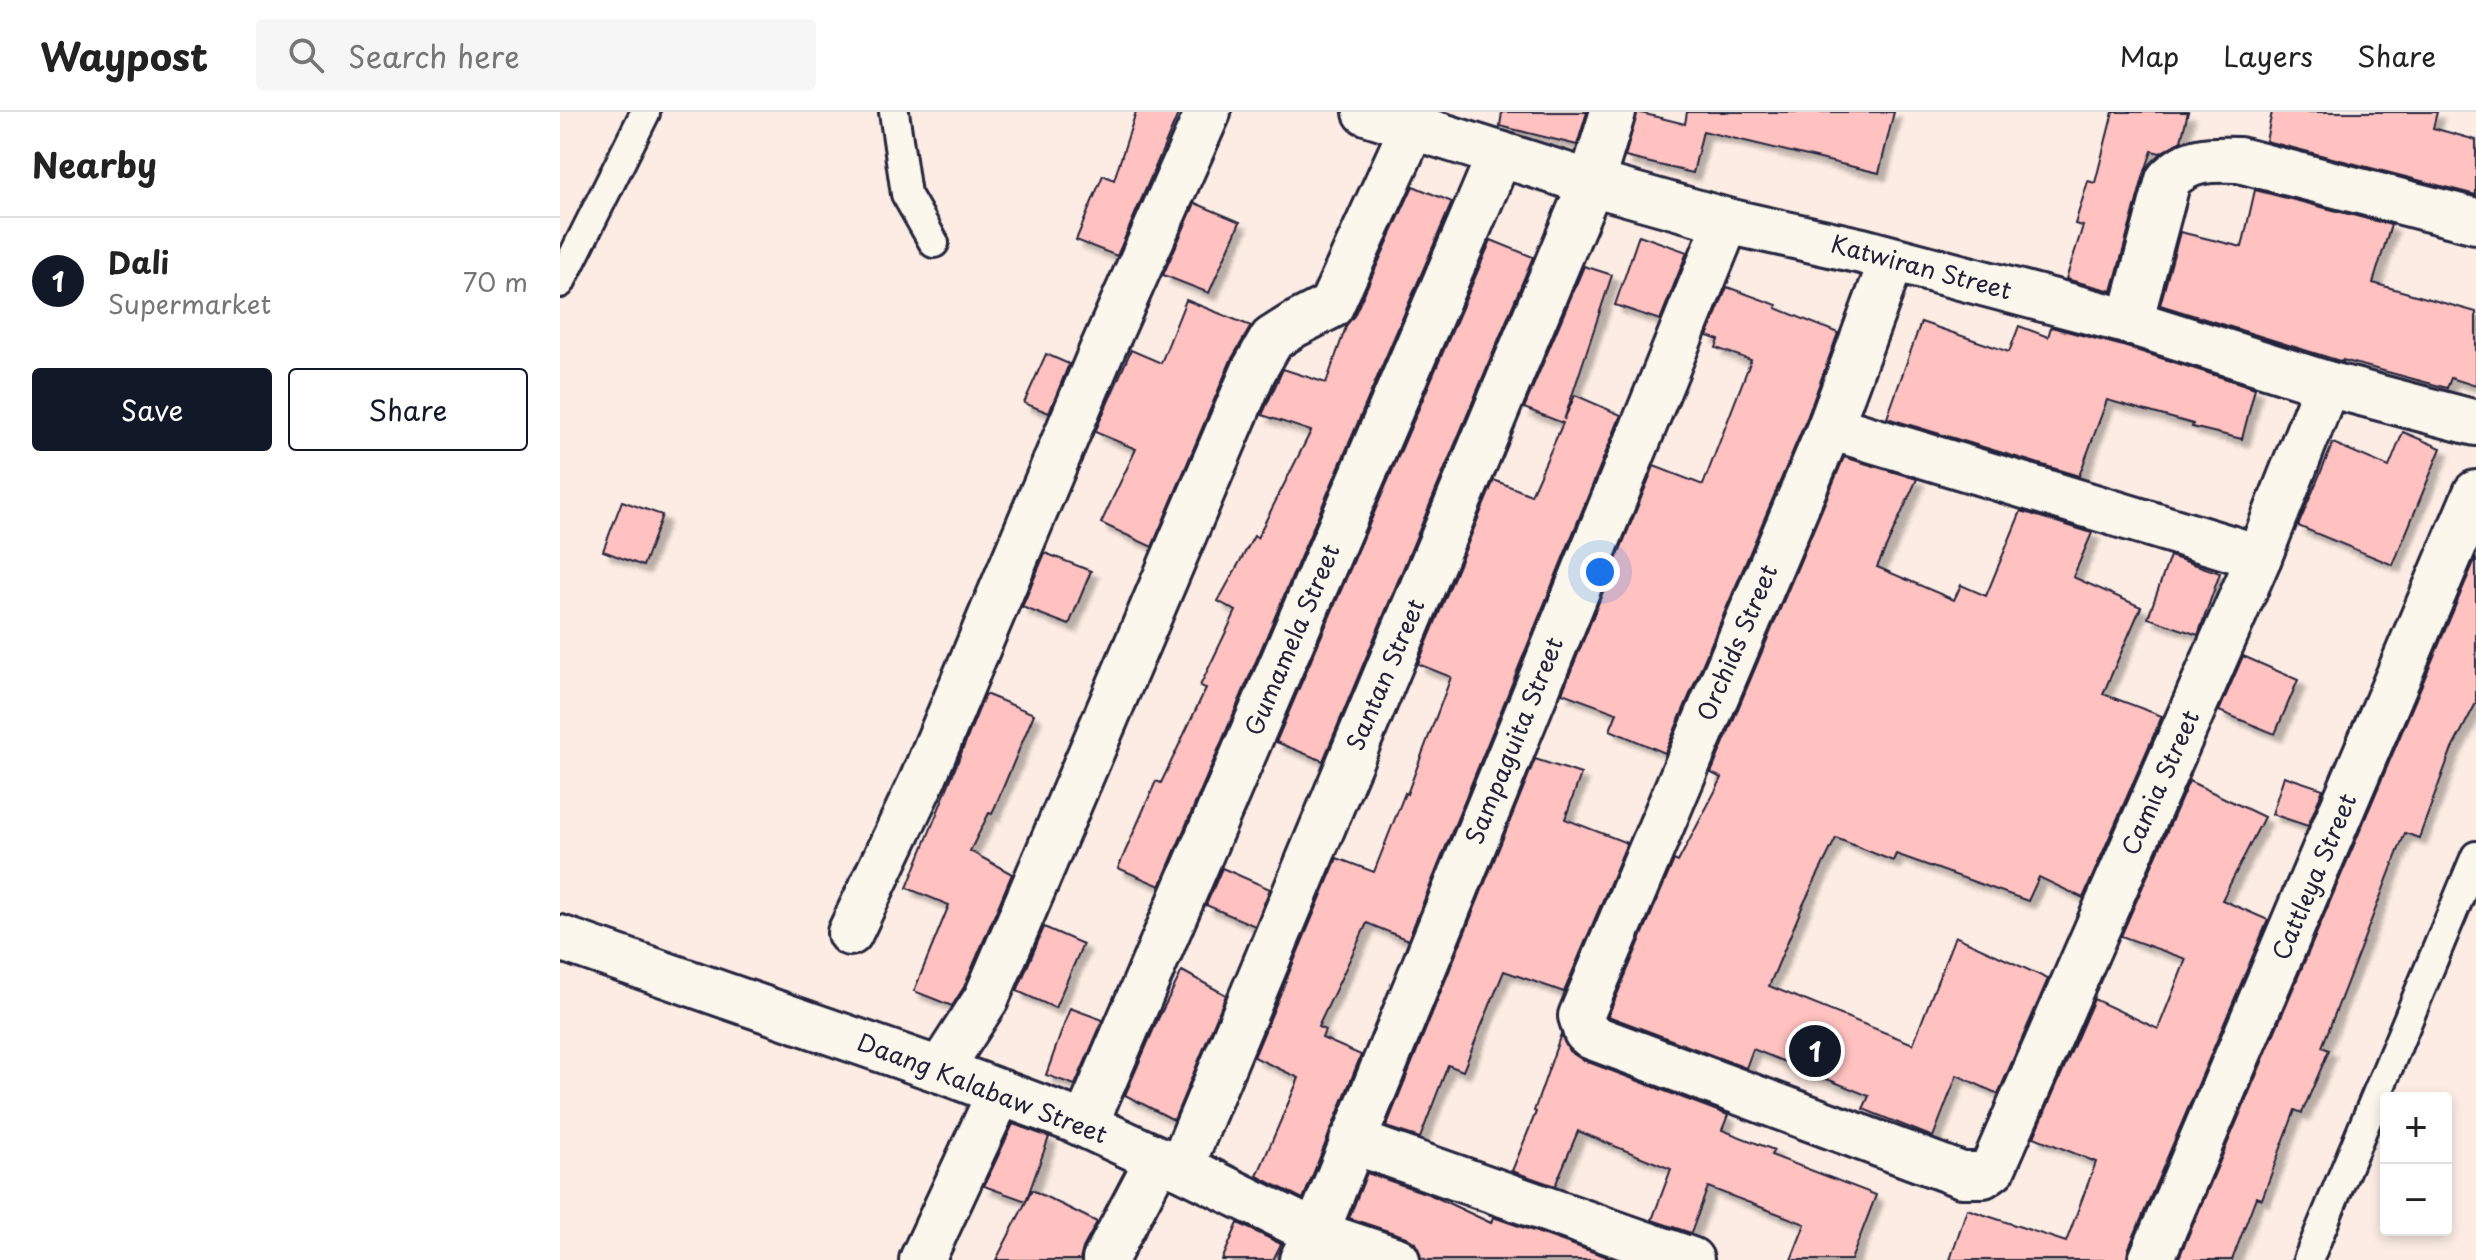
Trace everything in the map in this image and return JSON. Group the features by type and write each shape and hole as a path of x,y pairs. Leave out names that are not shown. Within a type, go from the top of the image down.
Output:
{"street":[{"path":"850,933 922,781 1101,353 1208,112"},
{"name":"Katwiran Street","path":"1366,112 1591,183 1727,221 2130,322 2327,384 2476,423"},
{"name":"Santan Street","path":"1105,1260 1170,1163 1591,183 1613,112"},
{"path":"940,1070 986,999 1254,370 1272,339 1331,306 1413,126"},
{"name":"Gumamela Street","path":"1085,1125 1500,154"},
{"path":"2130,322 2168,180 2189,163 2239,160 2476,221"},
{"name":"Sampaguita Street","path":"1309,1246 1727,221"},
{"name":"Orchids Street","path":"1892,260 1830,427 1581,1016 1586,1032 1592,1037 1947,1171 1973,1177 1983,1175"},
{"name":"Camia Street","path":"1983,1175 1993,1168 2259,557 2327,384"},
{"path":"1830,427 2259,557"},
{"name":"Cattleya Street","path":"2151,1260 2476,493"},
{"name":"Daang Kalabaw Street","path":"560,938 940,1070 1085,1125 1170,1163 1309,1246 1397,1260"},
{"path":"922,1260 1000,1092"},
{"path":"1352,1141 1691,1260"}],"lane":[{"path":"560,283 648,112"},
{"path":"894,112 906,194 934,243"},
{"path":"2308,1260 2476,856"}],"building":[{"path":"1136,112 1179,112 1117,256 1076,240 1103,175 1114,180"},
{"path":"1502,112 1587,112 1577,145 1500,126"},
{"path":"1637,112 1685,124 1687,112 1894,112 1879,173 1703,131 1693,173 1625,157"},
{"path":"2113,112 2188,112 2181,141 2160,153 2152,151 2112,291 2066,279 2083,226 2075,224 2088,181 2095,183"},
{"path":"2272,112 2437,112 2433,128 2476,140 2476,195 2266,141"},
{"path":"1413,186 1452,202 1160,886 1118,868 1156,781 1161,783 1206,688 1200,686 1236,611 1218,601 1254,536 1257,538 1311,431 1262,415 1283,369 1326,383 1347,324 1354,316"},
{"path":"2255,190 2391,225 2373,283 2476,312 2476,386 2451,378 2447,388 2343,362 2160,305 2180,232 2242,247"},
{"path":"1195,203 1240,222 1209,293 1163,275"},
{"path":"1639,235 1687,252 1660,320 1615,305"},
{"path":"1491,240 1533,257 1323,761 1276,742"},
{"path":"1584,266 1612,275 1564,420 1575,395 1621,415 1408,940 1367,923 1318,1027 1325,1030 1322,1038 1361,1055 1303,1199 1257,1176 1299,1078 1254,1057 1337,858 1374,872 1407,794 1451,677 1418,664 1494,480 1531,495 1563,423 1524,408"},
{"path":"1727,287 1777,305 1776,308 1838,333 1807,418 1665,753 1610,730 1617,713 1562,693 1654,466 1703,485 1751,360 1716,348 1719,340 1707,336"},
{"path":"1186,300 1251,326 1231,360 1152,547 1101,523 1136,449 1095,432 1131,350 1161,363"},
{"path":"1921,322 2009,352 2019,326 2048,337 2051,327 2123,346 2255,388 2242,439 2107,400 2079,476 1887,418"},
{"path":"1046,354 1069,364 1049,413 1024,403"},
{"path":"2403,432 2441,448 2393,565 2298,526 2333,443 2389,467"},
{"path":"1844,457 1917,479 1877,567 1954,600 1961,585 1986,596 2021,511 2092,533 2073,577 2141,607 2103,694 2162,716 2083,898 2039,877 2028,901 1896,854 1893,861 1836,838 1803,905 1769,986 1913,1044 1955,936 2048,979 1998,1094 1957,1075 1933,1137 1863,1109 1869,1096 1753,1049 1746,1068 1608,1016 1674,860 1678,862 1722,778 1711,773"},
{"path":"622,501 662,515 643,566 603,551"},
{"path":"1045,553 1091,571 1069,625 1022,607"},
{"path":"2170,556 2220,573 2198,635 2148,618"},
{"path":"2476,557 2476,703 2451,751 2419,838 2405,833 2322,1047 2329,1050 2302,1113 2295,1110 2262,1199 2256,1197 2232,1260 2178,1260"},
{"path":"2243,656 2298,680 2275,734 2219,711"},
{"path":"985,694 1034,714 992,814 989,813 970,851 1012,874 964,987 952,1006 914,991 949,905 907,888"},
{"path":"1535,759 1581,774 1565,819 1627,843 1564,992 1504,971 1463,1071 1448,1065 1420,1138 1386,1127"},
{"path":"2284,776 2323,789 2308,826 2272,814"},
{"path":"2189,781 2264,817 2222,900 2268,920 2128,1250 2127,1260 1950,1260 1967,1209 2066,1242 2096,1162 2034,1137 2094,999 2158,1029 2186,959 2121,936"},
{"path":"1222,868 1270,889 1255,926 1206,905"},
{"path":"1044,927 1083,944 1055,1008 1017,991"},
{"path":"1182,971 1226,995 1174,1120 1125,1095"},
{"path":"1070,1008 1103,1020 1075,1085 1046,1075"},
{"path":"1561,1034 1569,1051 1583,1060 1728,1115 1722,1130 1774,1150 1771,1155 1876,1195 1851,1260 1791,1260 1805,1224 1708,1187 1691,1233 1652,1220 1671,1169 1578,1131 1555,1186 1512,1171 1536,1112"},
{"path":"1013,1124 1049,1137 1026,1201 984,1186"},
{"path":"1367,1173 1431,1195 1491,1223 1493,1217 1616,1260 1421,1258 1415,1243 1406,1237 1349,1218"},
{"path":"1032,1190 1097,1222 1080,1260 996,1260"},
{"path":"1238,1223 1281,1244 1273,1260 1222,1260"}],"place":[{"name":"Dali","path":"1815,1051"}]}
